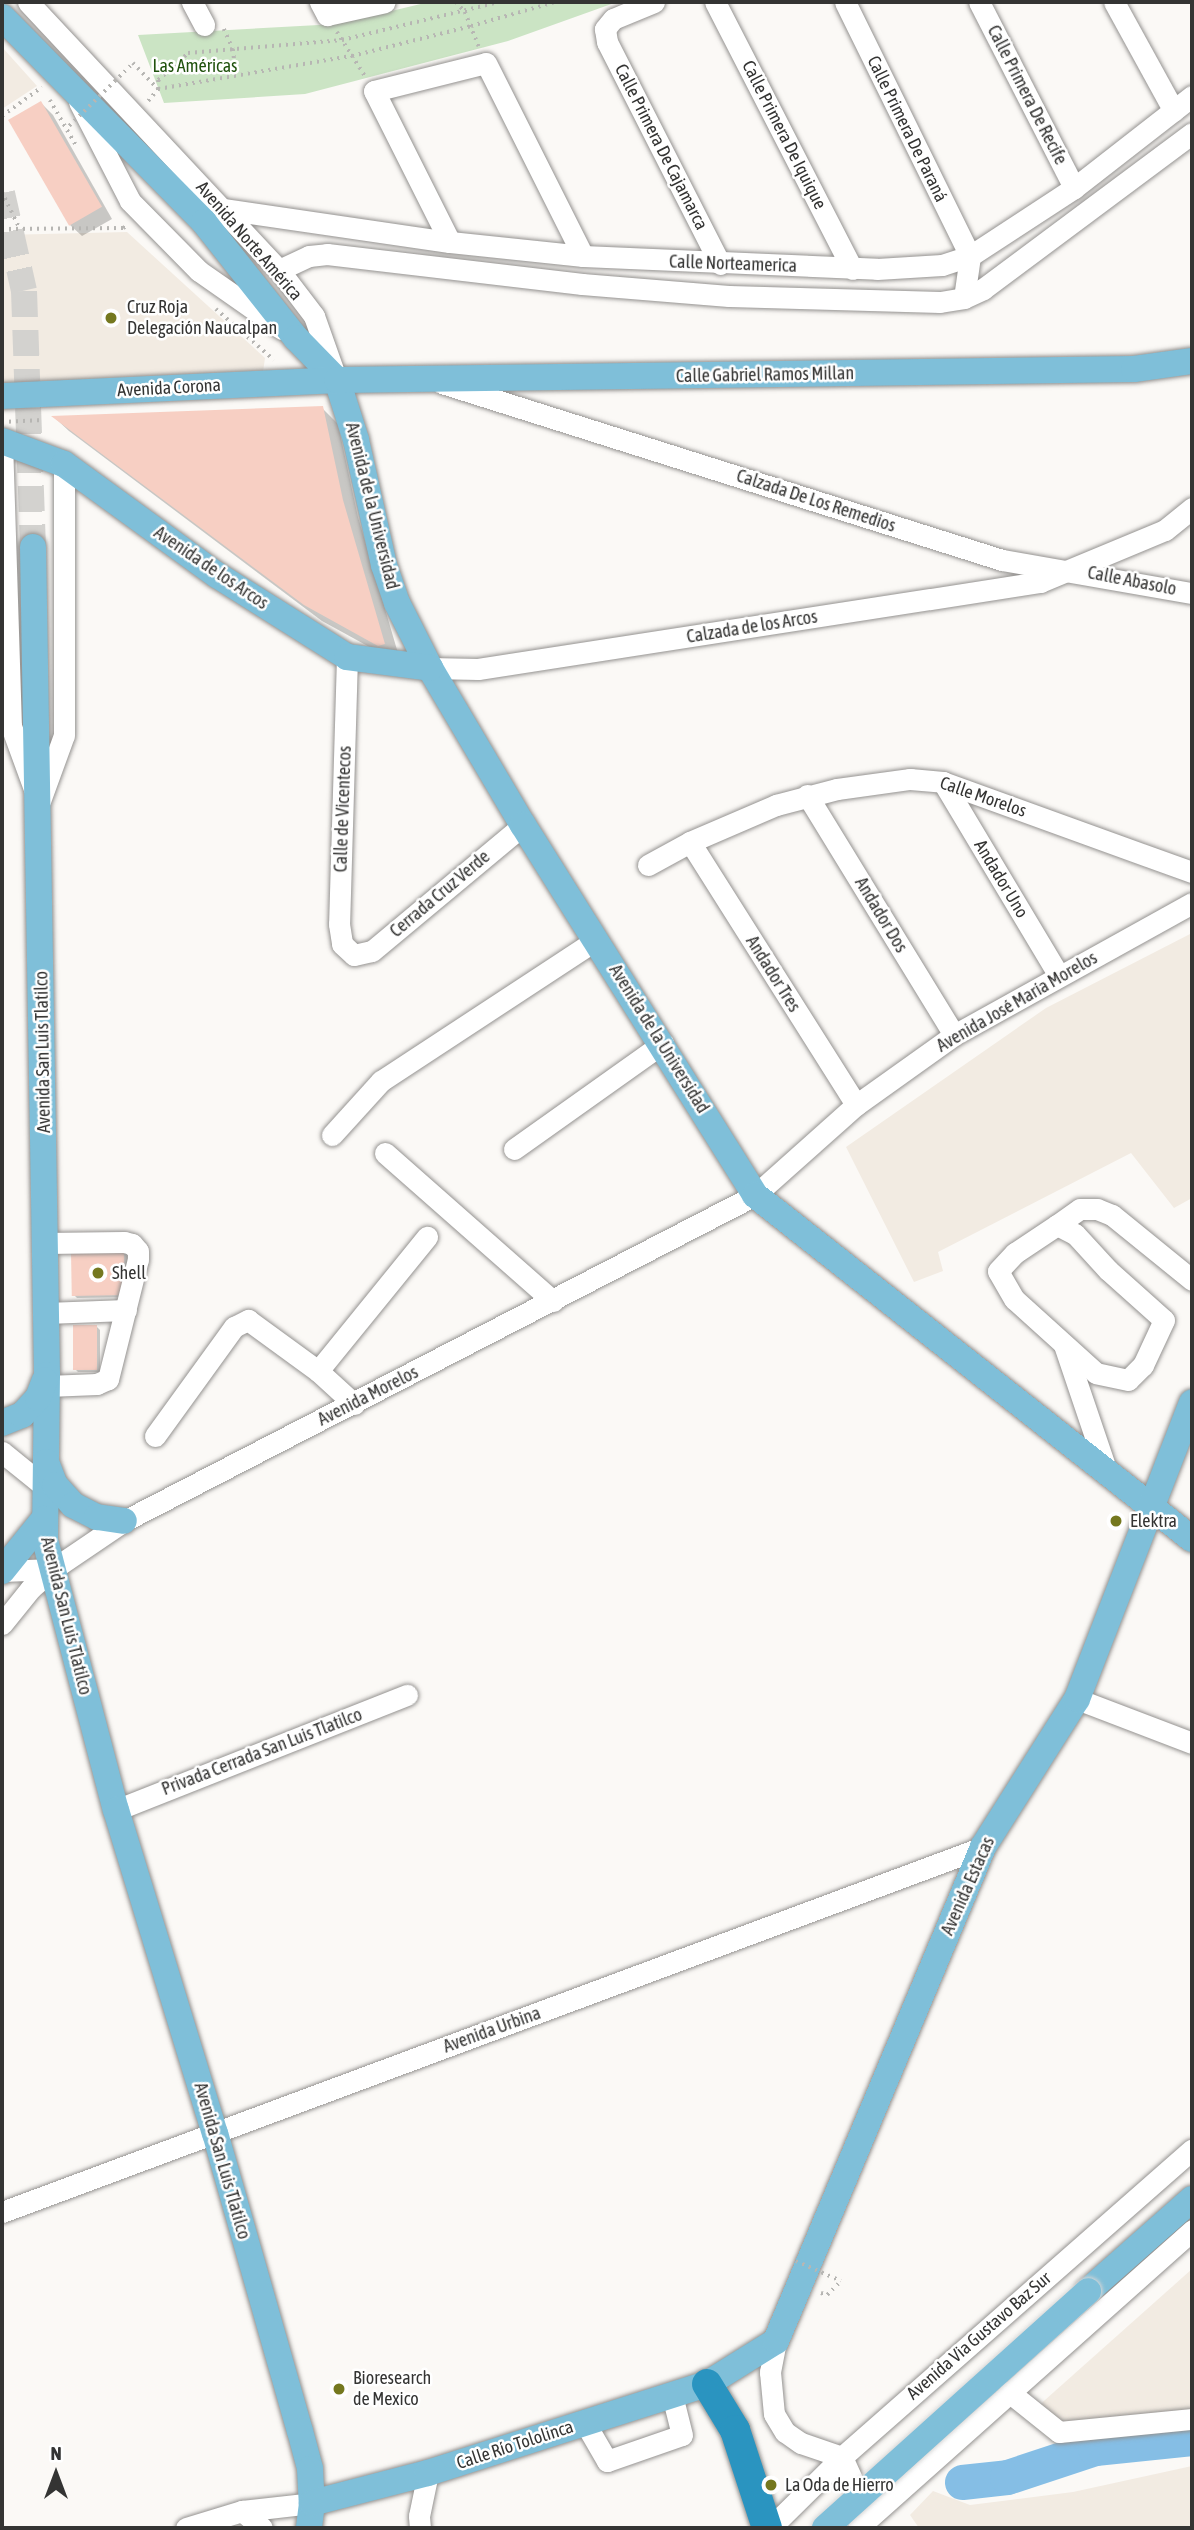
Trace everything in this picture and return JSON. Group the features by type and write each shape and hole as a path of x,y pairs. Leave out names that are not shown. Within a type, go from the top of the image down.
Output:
{"highway":[{"path":"707,2384 735,2430 768,2528"}],"main road":[{"name":"Avenida Norte América","path":"2,17 76,96 204,222 296,338 337,380"},
{"name":"Calle Gabriel Ramos Millan","path":"337,380 1134,369 1192,361"},
{"name":"Avenida Corona","path":"2,396 179,382 337,380"},
{"name":"Avenida de la Universidad","path":"337,380 356,440 384,565 397,603 430,668 523,824 663,1043 755,1195 1150,1506 1188,1532"},
{"name":"Avenida de los Arcos","path":"2,441 64,464 217,575 347,657 430,668"},
{"name":"Avenida San Luis Tlatilco","path":"33,547 47,1381 45,1540 116,1810 215,2133 300,2431 310,2469 311,2515"},
{"path":"2,1423 22,1415 38,1398 47,1381"},
{"name":"Avenida Estacas","path":"776,2341 983,1847 1077,1699 1192,1402"},
{"path":"45,1460 55,1485 74,1505 97,1517 124,1521"},
{"path":"2,1571 44,1519"},
{"path":"825,2528 1192,2199"},
{"name":"Calle Río Tololinca","path":"311,2515 428,2473 707,2384 776,2341"}],"street":[{"name":"Avenida Norte América","path":"28,2 279,270 314,316 337,380"},
{"path":"192,2 204,25"},
{"path":"324,8 385,2"},
{"name":"Calle Primera De Cajamarca","path":"654,2 613,19 605,29 607,42 720,264"},
{"name":"Calle Primera De Iquique","path":"715,2 852,269"},
{"name":"Calle Primera De Paraná","path":"845,2 970,256 1000,277"},
{"name":"Calle Primera De Recife","path":"979,2 1074,188"},
{"path":"1114,2 1174,111"},
{"path":"450,242 374,91 486,63 583,256"},
{"path":"76,96 130,201 199,271 296,338"},
{"name":"Calle Norteamerica","path":"223,209 450,242 583,256 852,269 942,265 970,256 1074,188 1192,96"},
{"name":"Calle Norteamerica","path":"279,270 309,256 327,254 582,284 729,296 880,303 940,302 964,298 1000,277 1192,134"},
{"path":"964,298 970,256"},
{"name":"Calzada De Los Remedios","path":"433,380 1002,559 1071,569"},
{"path":"2,441 10,726 39,804"},
{"path":"39,804 64,735 64,464"},
{"path":"1071,569 1165,530 1192,508"},
{"name":"Calle Abasolo","path":"1071,569 1117,581 1192,593"},
{"name":"Calzada de los Arcos","path":"430,668 478,669 532,661 1040,582 1071,569"},
{"name":"Calle de Vicentecos","path":"347,657 339,924 342,944 354,955"},
{"name":"Calle Morelos","path":"648,865 690,842 807,795 910,779 943,782 1192,872"},
{"name":"Andador Uno","path":"943,782 1059,976"},
{"name":"Andador Dos","path":"807,795 954,1035"},
{"name":"Cerrada Cruz Verde","path":"354,955 372,951 523,824"},
{"name":"Andador Tres","path":"690,842 856,1105"},
{"name":"Avenida José María Morelos","path":"755,1195 856,1105 954,1035 1192,904"},
{"path":"332,1135 381,1081 596,940"},
{"path":"514,1149 663,1043"},
{"path":"385,1153 553,1301"},
{"name":"Avenida Morelos","path":"2,1624 31,1588 53,1569 124,1521 755,1195"},
{"path":"1056,1225 1075,1234 1108,1270 1164,1320 1143,1365 1128,1380 1096,1373 1014,1299 998,1271 1015,1253 1056,1225 1080,1209 1097,1209 1112,1215 1192,1280"},
{"path":"318,1371 427,1237"},
{"path":"45,1243 132,1244 138,1251 108,1379 97,1384 47,1381"},
{"path":"46,1313 126,1310"},
{"path":"155,1436 240,1322 255,1323 318,1371 354,1404"},
{"path":"1063,1343 1106,1469"},
{"path":"2,1452 45,1487"},
{"path":"2,1571 53,1569"},
{"name":"Privada Cerrada San Luis Tlatilco","path":"116,1810 407,1695"},
{"path":"1077,1699 1192,1743"},
{"name":"Avenida Urbina","path":"2,2212 983,1847"},
{"name":"Avenida Via Gustavo Baz Sur","path":"768,2528 842,2457 1192,2149"},
{"path":"776,2341 769,2394 774,2414 785,2432 801,2443 842,2457 867,2525 1009,2392 1192,2230"},
{"path":"1009,2392 1059,2432 1192,2419"},
{"path":"585,2423 607,2461 682,2435 672,2395"},
{"path":"420,2528 419,2516 428,2473"},
{"path":"242,2511 262,2528"},
{"name":"Calle Río Tololinca","path":"186,2528 242,2511 311,2515"}],"path":[{"path":"456,2 465,12 486,63"},
{"path":"158,89 158,80 188,53 342,40 499,2"},
{"path":"158,89 352,55 555,2"},
{"path":"324,8 374,91"},
{"path":"204,25 207,30 225,29 233,49 236,74"},
{"path":"69,126 133,63 158,89"},
{"path":"2,116 43,87"},
{"path":"63,139 70,135"},
{"path":"2,192 20,229"},
{"path":"2,229 123,228 129,225"},
{"path":"69,229 69,234"},
{"path":"2,422 43,420"},
{"path":"796,2260 841,2281 827,2295"}],"shaded area":[{"path":"2,47 37,86 2,109"},
{"name":"Cruz Roja Delegación Naucalpan","path":"127,232 265,358 263,372 2,386 2,235"},
{"path":"1192,933 1192,1198 1174,1208 1131,1153 938,1252 943,1271 914,1282 846,1147 1046,1008"},
{"path":"1192,2269 1192,2412 1054,2429 1036,2408"},
{"path":"1192,2466 1192,2528 919,2528 910,2515 933,2491 970,2505 1073,2492"}],"green space":[{"name":"Las Américas","path":"429,2 617,2 508,41 305,94 164,103 138,35 337,24"}],"building":[{"path":"41,101 102,207 69,226 8,120"},
{"path":"323,406 343,500 385,644 378,646 304,605 51,416"},
{"name":"Shell","path":"124,1251 125,1295 72,1296 71,1252"},
{"name":"Shell","path":"73,1325 97,1325 97,1370 73,1370"}],"waterway":[{"path":"962,2482 1007,2477 1095,2448 1192,2438"}],"tunnel":[{"path":"2,193 24,291 33,547"}],"place":[{"name":"Cruz Roja Delegación Naucalpan","path":"111,318"},
{"name":"Shell","path":"98,1273"},
{"name":"Elektra","path":"1116,1521"},
{"name":"Bioresearch de Mexico","path":"339,2389"},
{"name":"La Oda de Hierro","path":"771,2485"}]}
